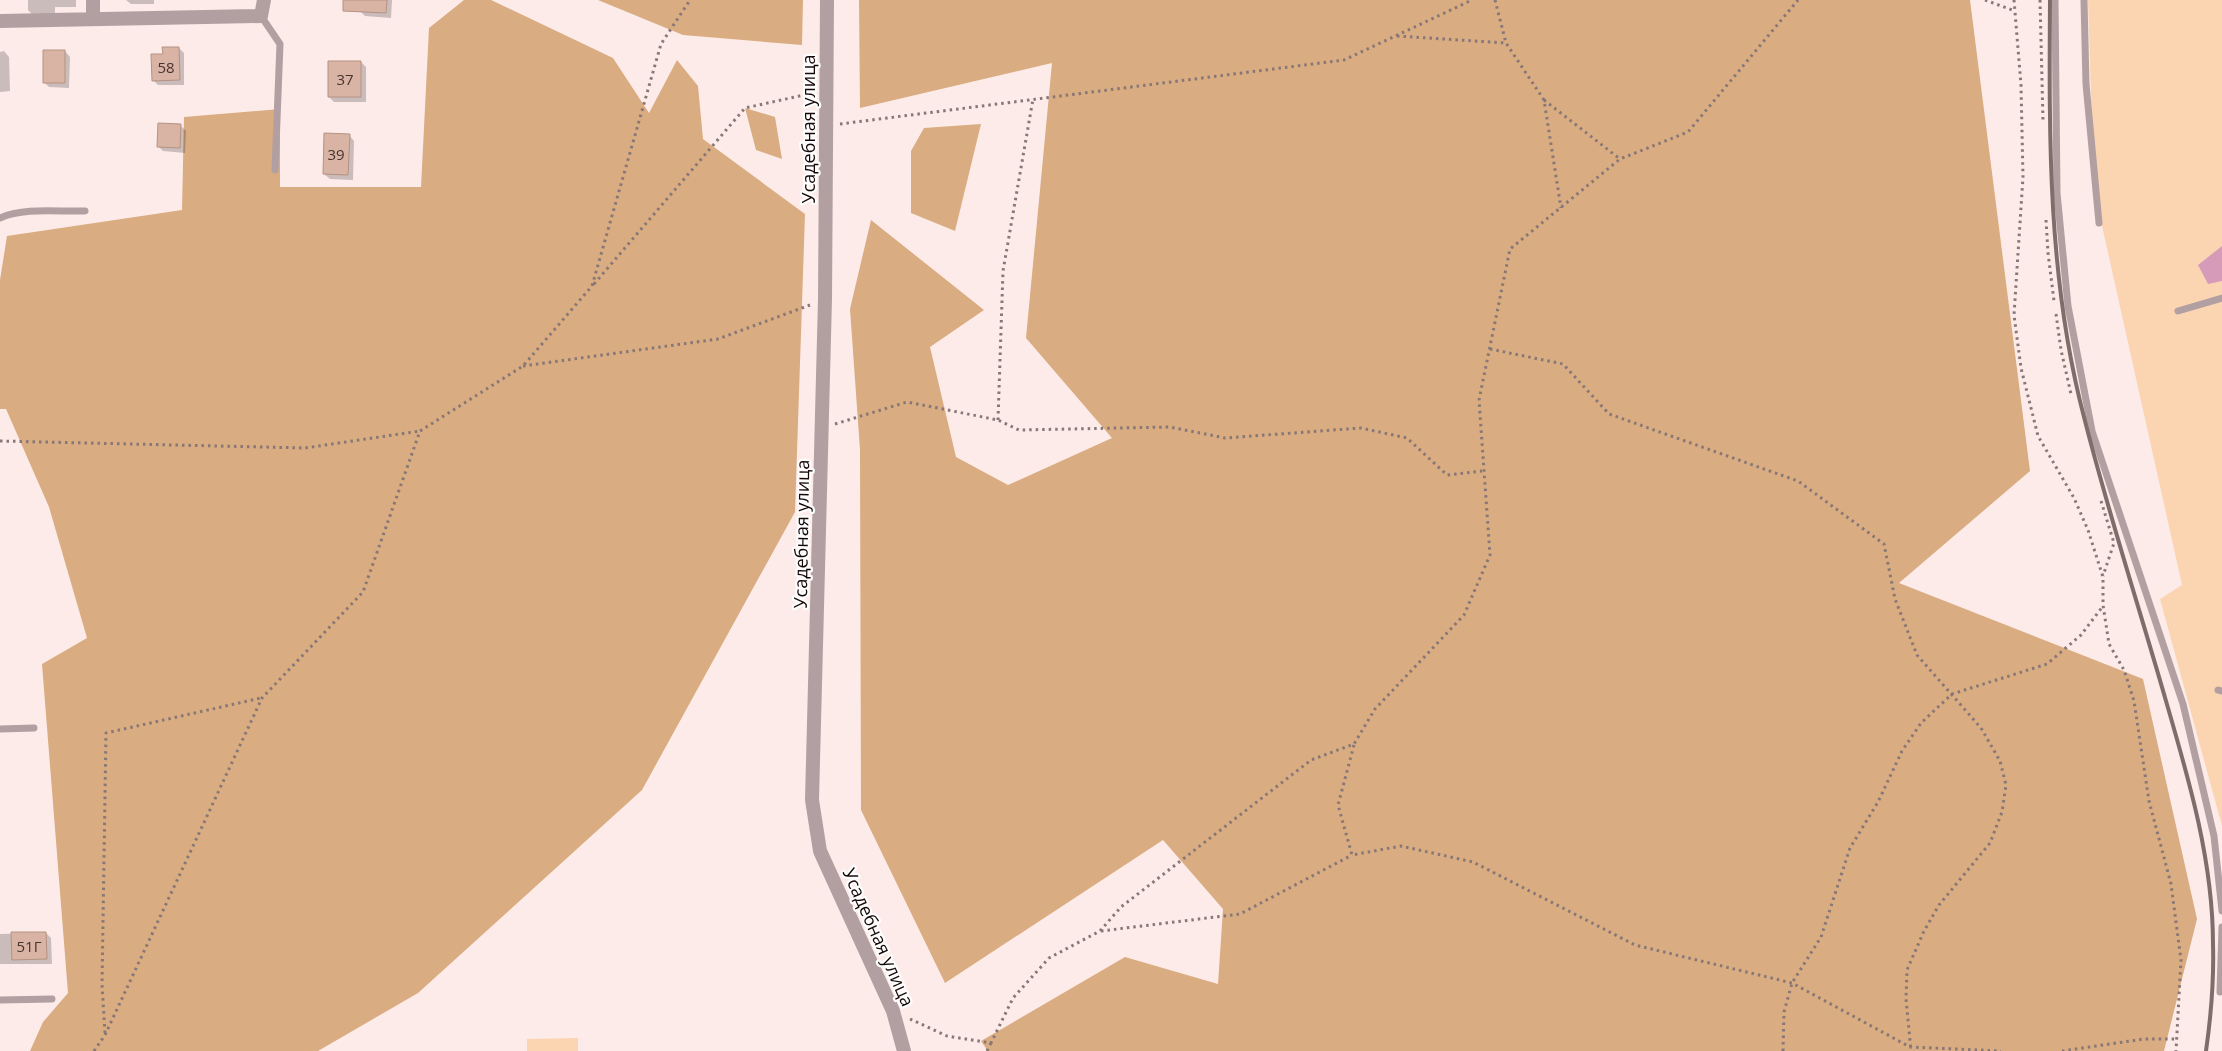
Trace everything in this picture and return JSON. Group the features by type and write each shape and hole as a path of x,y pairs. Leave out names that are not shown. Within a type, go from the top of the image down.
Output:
{"street":[{"path":"93,0 93,19"},
{"path":"0,21 261,16 264,0"},
{"name":"Усадебная улица","path":"827,0 828,126 825,299 812,800 820,851 893,1011 904,1051"}],"lane":[{"path":"2055,0 2057,193 2068,306 2092,431 2183,704 2214,836 2222,911"},
{"path":"2084,0 2086,84 2099,223"},
{"path":"261,16 280,44 275,170"},
{"path":"0,218 10,214 26,212 85,211"},
{"path":"2178,311 2222,298"},
{"path":"0,729 34,728"},
{"path":"2220,992 2222,927"},
{"path":"0,1000 52,999"}],"path":[{"path":"592,286 661,44 690,0"},
{"path":"828,126 1344,60 1472,0"},
{"path":"1496,0 1506,43 1544,100 1620,159"},
{"path":"1352,855 1338,805 1354,744 1375,709 1464,615 1490,554 1482,471 1479,400 1510,249 1620,159 1688,132 1798,0"},
{"path":"1985,0 2015,11"},
{"path":"2014,0 2021,85 2023,177 2014,316 2021,368 2038,436 2074,498 2088,530 2103,576 2103,605 2109,644 2124,670 2134,701 2149,801 2171,884 2181,960 2176,1051"},
{"path":"1396,36 1506,43"},
{"path":"0,441 305,448 420,431 523,366 745,108 827,90"},
{"path":"998,420 1003,271 1033,99"},
{"path":"1544,100 1561,208"},
{"path":"523,366 718,339 825,299"},
{"path":"1490,349 1563,364 1609,414 1798,481 1884,544 1895,599 1917,655 1981,728 2000,760 2006,785 2002,812 1990,843 1939,905 1924,931 1907,970 1906,999 1910,1049"},
{"path":"822,428 907,402 998,420 1019,430 1170,427 1225,438 1361,428 1407,438 1447,475 1482,471"},
{"path":"94,1051 105,1035 262,698 363,592 420,431"},
{"path":"1783,1051 1784,1012 1792,984 1821,937 1850,848 1878,802 1902,751 1921,723 1952,694 2047,664 2080,635 2103,605"},
{"path":"105,1035 102,985 106,734 262,698"},
{"path":"987,1051 1013,998 1048,958 1100,931 1121,908 1311,760 1354,744"},
{"path":"1100,931 1240,914 1352,855 1400,846 1473,862 1635,945 1792,984 1910,1049 2001,1051"},
{"path":"893,1011 946,1036 991,1043"},
{"path":"2062,1051 2144,1039 2178,1039"}],"shaded area":[{"path":"464,0 491,0 613,58 649,113 677,60 698,86 703,139 805,214 795,512 642,790 418,993 318,1051 30,1051 43,1022 68,993 42,664 87,638 49,507 6,409 0,409 0,280 7,236 182,210 184,117 280,109 280,187 421,187 429,28"},
{"path":"598,0 803,0 802,45 683,35"},
{"path":"859,0 1970,0 2030,471 1899,583 2143,679 2197,919 2164,1051 988,1051 981,1041 1125,957 1218,984 1223,909 1163,840 945,983 861,810 860,450 850,309 871,220 984,310 930,347 956,457 1008,485 1112,438 1026,338 1052,63 860,108"},
{"path":"2088,0 2222,0 2222,826 2160,599 2182,585 2094,190"},
{"path":"745,108 775,117 782,159 756,150"},
{"path":"981,124 955,231 911,213 911,151 924,128"},
{"path":"2222,246 2222,281 2208,284 2198,265"},
{"path":"578,1038 578,1051 527,1051 527,1039"}],"building":[{"path":"343,0 387,0 386,13 343,11"},
{"path":"162,47 179,47 180,80 152,81 151,54 163,54"},
{"path":"43,50 65,50 65,83 43,83"},
{"path":"328,61 361,61 361,97 328,97"},
{"path":"158,123 181,124 180,148 157,147"},
{"path":"324,133 350,134 348,175 323,174"},
{"path":"11,932 46,932 47,959 12,960"}],"railway":[{"path":"2050,0 2053,210 2063,314 2072,365 2093,453 2183,761 2204,851 2212,913 2213,957 2212,998 2206,1051"}]}
